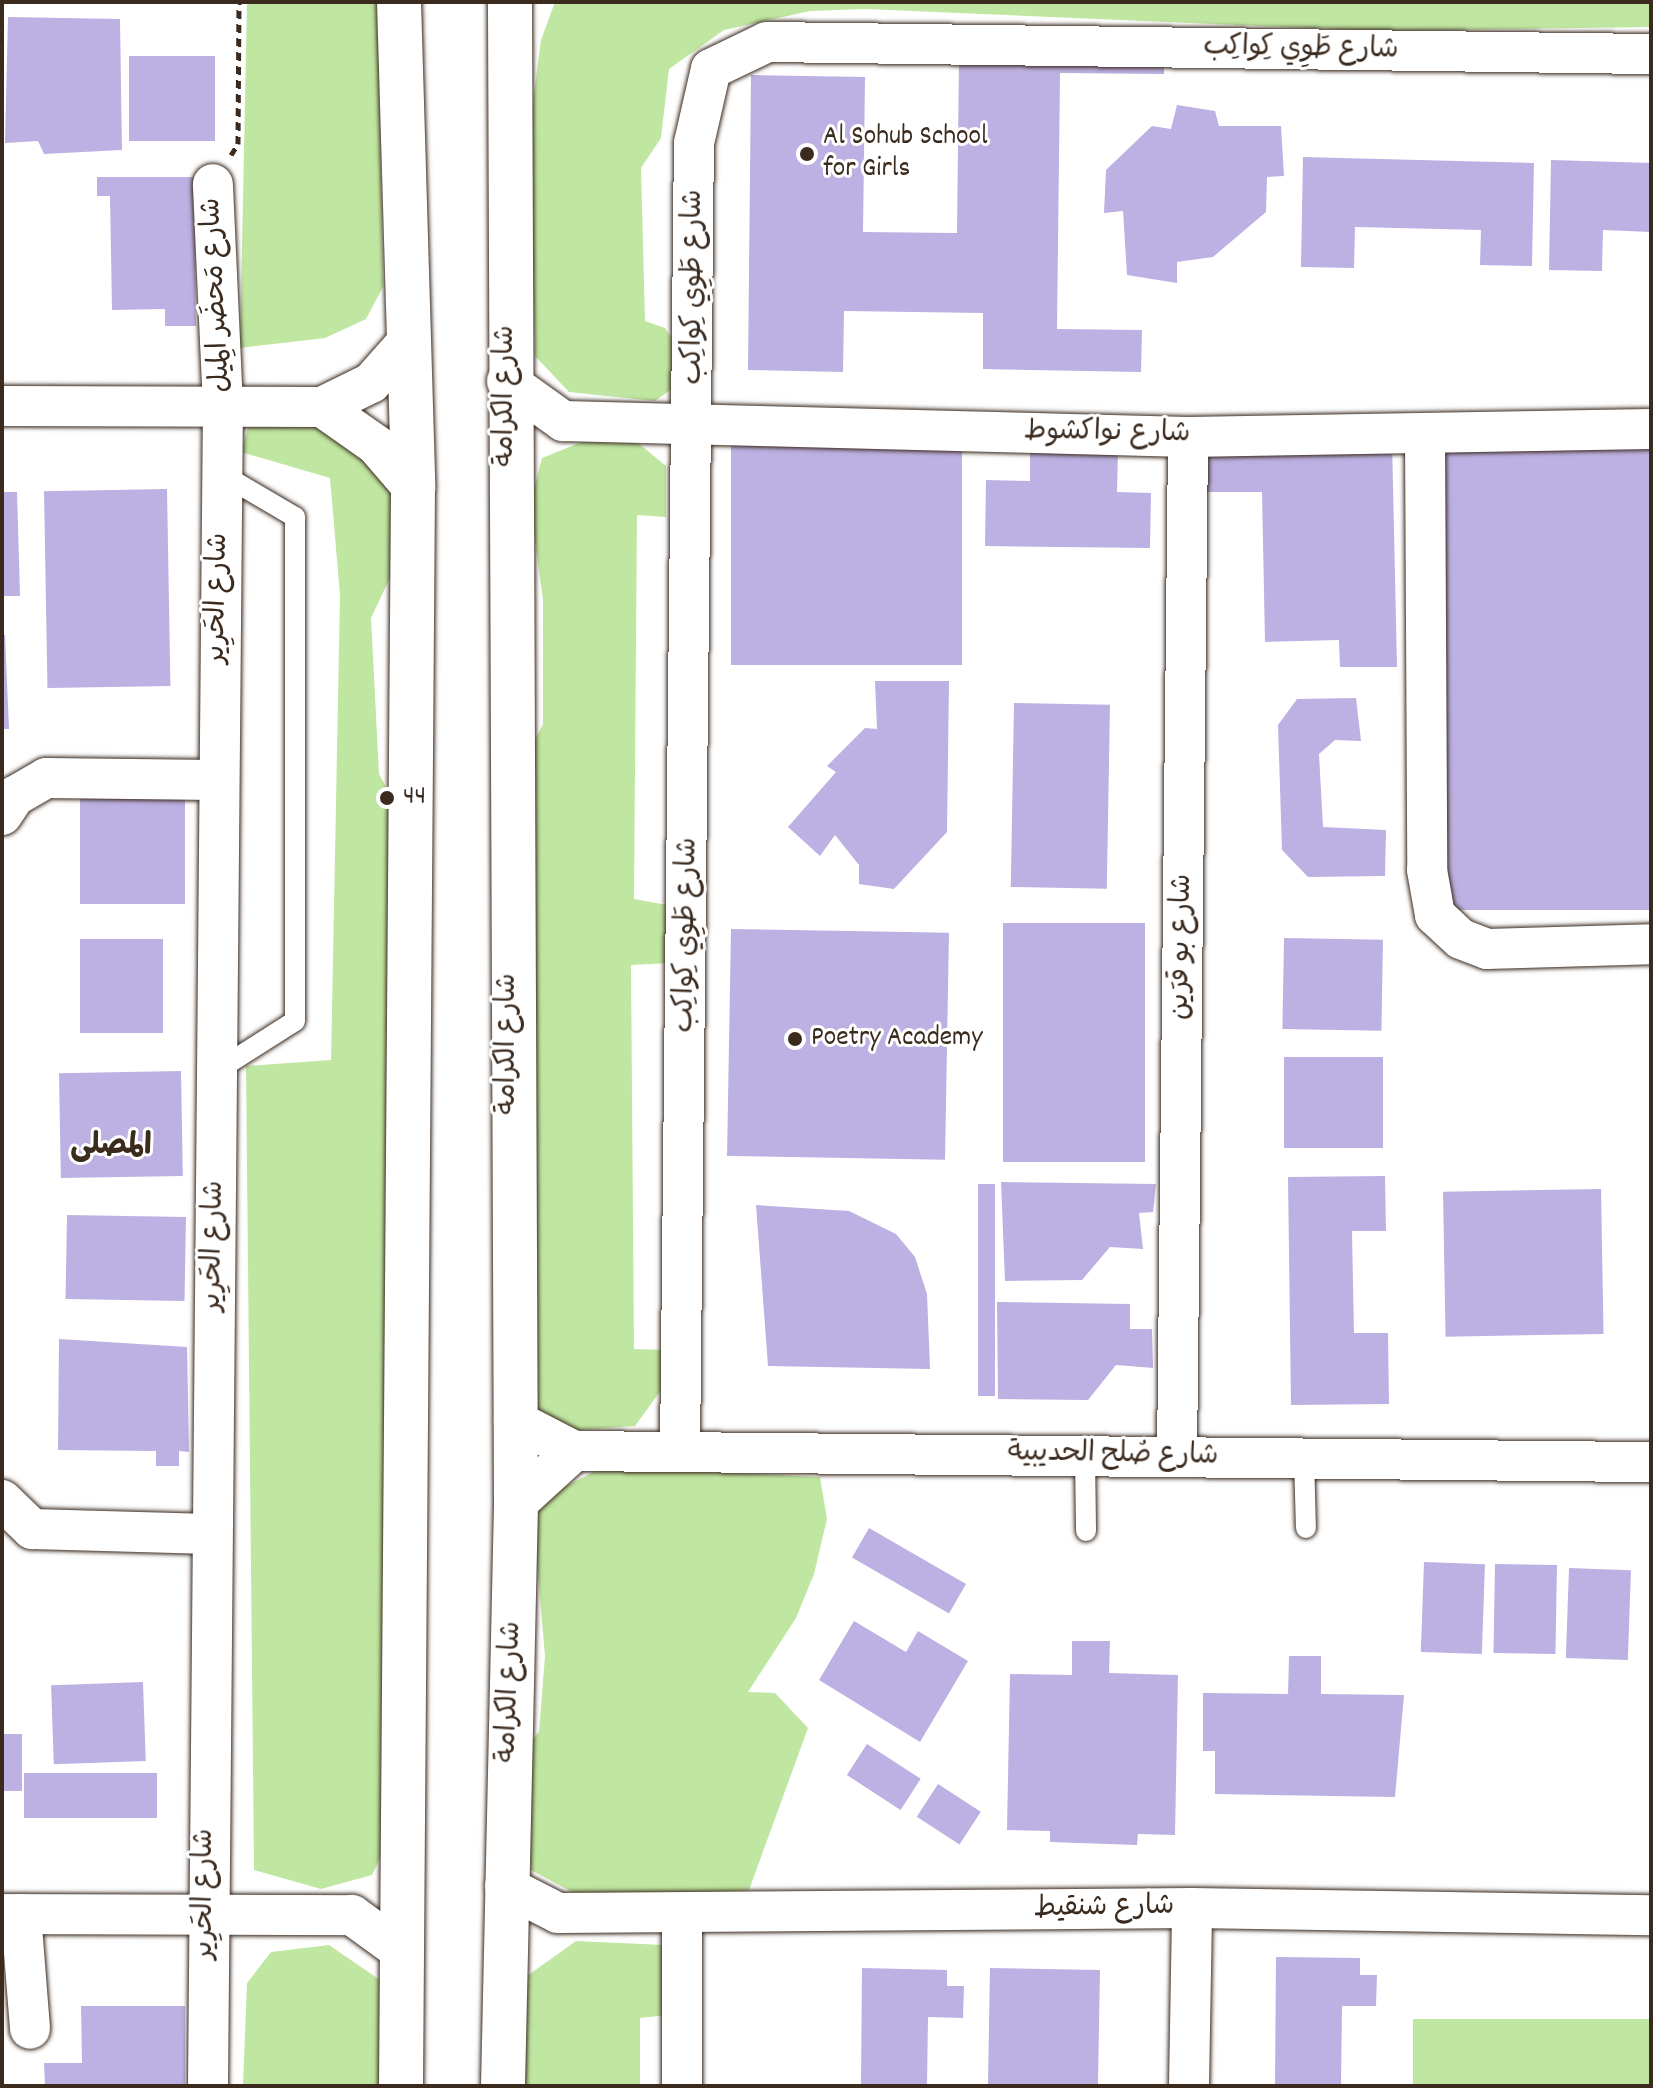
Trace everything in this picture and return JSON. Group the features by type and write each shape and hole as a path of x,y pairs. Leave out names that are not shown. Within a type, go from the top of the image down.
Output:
{"main road":[{"path":"399,2 413,488 401,2086"},
{"name":"شارع الكرامة","path":"503,2086 505,1886 516,1504 507,468 510,2"}],"street":[{"name":"شارع طَوِي كِواكِب","path":"680,1452 695,425 694,143 711,69 767,42 1651,54"},
{"name":"شارع مَحضَر المِيل","path":"213,184 223,407"},
{"name":"شارع مَحضَر المِيل","path":"2,406 322,407 371,383 411,338"},
{"path":"507,381 563,421 507,468"},
{"name":"شارع الحَرِير","path":"208,2086 205,1914 218,1070 216,780 223,407"},
{"path":"322,407 376,445 413,488"},
{"name":"شارع نواكشوط","path":"563,421 1188,437 1651,429"},
{"path":"1425,433 1427,870 1435,915 1461,939 1487,949 1651,944"},
{"name":"شارع بو قرَين","path":"1177,1457 1188,437"},
{"path":"2,815 15,796 46,778 216,780"},
{"name":"شارع صُلح الحديبية","path":"514,1420 574,1451 1651,1462"},
{"path":"516,1504 574,1451"},
{"path":"2,1500 32,1529 210,1534"},
{"path":"352,1915 401,1874"},
{"name":"شارع شنقيط","path":"505,1886 558,1913 1192,1908 1651,1915"},
{"path":"1189,2086 1192,1908"},
{"path":"504,1952 558,1913"},
{"path":"20,2008 12,1914 352,1915 400,1950"},
{"path":"682,1914 682,2086"}],"lane":[{"path":"218,1070 295,1021 295,517 220,473"},
{"path":"1085,1456 1086,1531"},
{"path":"1304,1458 1306,1528"}],"path":[{"path":"213,184 238,144 239,2"}],"green space":[{"path":"247,2 378,2 383,287 366,319 325,338 240,348"},
{"path":"555,2 1651,2 1651,27 1379,31 865,9 810,11 724,30 669,69 661,138 641,168 645,321 665,328 677,346 673,388 655,401 569,392 535,356 530,126 541,40"},
{"path":"339,400 368,412 390,443 396,565 371,618 379,774 406,824 388,1841 372,1875 321,1889 254,1870 246,1066 331,1060 340,595 330,478 241,452 248,428 274,402"},
{"path":"582,442 638,443 666,466 666,517 637,515 634,899 667,905 669,963 631,965 634,1349 668,1350 664,1386 635,1426 565,1431 522,1411 524,762 543,724 543,600 530,504 542,458"},
{"path":"603,1467 820,1477 827,1519 814,1574 796,1618 748,1692 775,1693 808,1728 749,1890 645,1897 572,1892 531,1870 521,1752 539,1732 545,1656 532,1504"},
{"path":"576,1941 664,1945 667,2015 640,2018 640,2086 525,2086 527,1976"},
{"path":"329,1945 383,1982 383,2086 243,2086 247,1983 271,1952"},
{"path":"1413,2019 1651,2019 1651,2086 1413,2086"}],"building":[{"path":"8,17 120,19 122,150 44,154 38,141 5,143"},
{"path":"129,56 215,56 215,141 129,141"},
{"name":"Al Sohub School for Girls","path":"959,56 1164,59 1164,74 1060,73 1057,329 1142,330 1141,372 983,369 983,313 844,311 843,372 748,370 751,75 865,77 863,232 957,233"},
{"path":"1177,105 1215,111 1219,126 1281,126 1284,176 1267,177 1266,212 1213,257 1177,262 1177,283 1127,275 1123,211 1104,213 1106,170 1152,126 1171,129"},
{"path":"1303,157 1534,163 1532,266 1480,265 1481,230 1355,227 1354,268 1301,267"},
{"path":"1551,160 1651,163 1651,232 1603,230 1602,271 1549,270"},
{"path":"97,177 194,177 196,326 165,326 165,309 112,310 110,196 97,196"},
{"path":"1392,439 1397,667 1340,667 1339,640 1265,642 1262,492 1206,492 1204,442"},
{"path":"731,442 962,442 962,665 731,665"},
{"path":"1430,442 1651,442 1651,910 1430,910"},
{"path":"1030,450 1118,451 1117,492 1151,493 1150,548 985,546 986,480 1030,481"},
{"path":"167,489 170,686 47,688 44,491"},
{"path":"2,492 17,492 20,596 2,596"},
{"path":"2,635 5,635 9,729 2,729"},
{"path":"875,681 949,681 947,832 894,889 859,884 859,865 835,835 820,856 788,827 836,772 827,766 865,728 877,729"},
{"path":"1356,698 1361,741 1335,740 1319,754 1323,827 1386,830 1385,876 1308,877 1282,850 1278,725 1297,699"},
{"path":"1014,703 1110,705 1107,889 1011,887"},
{"path":"80,798 185,798 185,904 80,904"},
{"path":"1003,923 1145,923 1145,1162 1003,1162"},
{"path":"731,929 949,933 945,1160 727,1156"},
{"path":"1284,938 1383,940 1381,1031 1282,1029"},
{"path":"80,939 163,939 163,1033 80,1033"},
{"path":"1284,1057 1383,1057 1383,1148 1284,1148"},
{"path":"181,1071 183,1176 61,1178 59,1073"},
{"path":"1385,1176 1386,1231 1352,1231 1354,1333 1388,1333 1389,1404 1291,1405 1288,1177"},
{"path":"1001,1182 1156,1184 1153,1212 1139,1213 1143,1249 1110,1247 1082,1280 1005,1281"},
{"path":"978,1184 995,1184 995,1396 978,1396"},
{"path":"1601,1189 1604,1334 1446,1337 1443,1192"},
{"path":"756,1205 849,1211 896,1234 915,1257 927,1294 930,1369 768,1366"},
{"path":"67,1215 186,1217 185,1301 66,1299"},
{"path":"997,1302 1130,1304 1130,1329 1152,1329 1153,1368 1116,1365 1088,1400 998,1399"},
{"path":"59,1339 187,1347 189,1452 179,1451 179,1466 156,1466 156,1451 58,1450"},
{"path":"869,1528 966,1584 949,1613 852,1557"},
{"path":"1424,1562 1485,1564 1482,1654 1421,1652"},
{"path":"1495,1564 1557,1565 1555,1654 1493,1653"},
{"path":"1569,1568 1631,1570 1628,1660 1566,1658"},
{"path":"854,1621 906,1652 918,1631 968,1661 920,1742 819,1680"},
{"path":"1072,1641 1110,1641 1109,1673 1178,1675 1175,1835 1138,1834 1137,1845 1050,1842 1050,1831 1007,1830 1010,1674 1072,1675"},
{"path":"1289,1656 1321,1656 1321,1694 1404,1695 1395,1797 1215,1794 1215,1751 1203,1751 1203,1693 1288,1694"},
{"path":"143,1682 146,1761 54,1764 51,1685"},
{"path":"2,1734 22,1734 22,1791 2,1791"},
{"path":"867,1744 921,1779 901,1810 847,1775"},
{"path":"24,1773 157,1773 157,1818 24,1818"},
{"path":"938,1784 981,1812 960,1844 917,1817"},
{"path":"1276,1957 1360,1958 1360,1975 1377,1975 1376,2006 1342,2006 1341,2086 1275,2086"},
{"path":"862,1968 947,1970 947,1986 964,1986 963,2018 928,2017 927,2086 861,2086"},
{"path":"990,1968 1100,1970 1098,2086 988,2086"},
{"path":"81,2006 185,2006 185,2086 45,2086 44,2063 82,2063"}],"place":[{"name":"Al Sohub School for Girls","path":"807,154"},
{"name":"44","path":"387,798"},
{"name":"Poetry Academy","path":"795,1039"}],"district":[{"name":"المصلى","path":"111,1148"}]}
